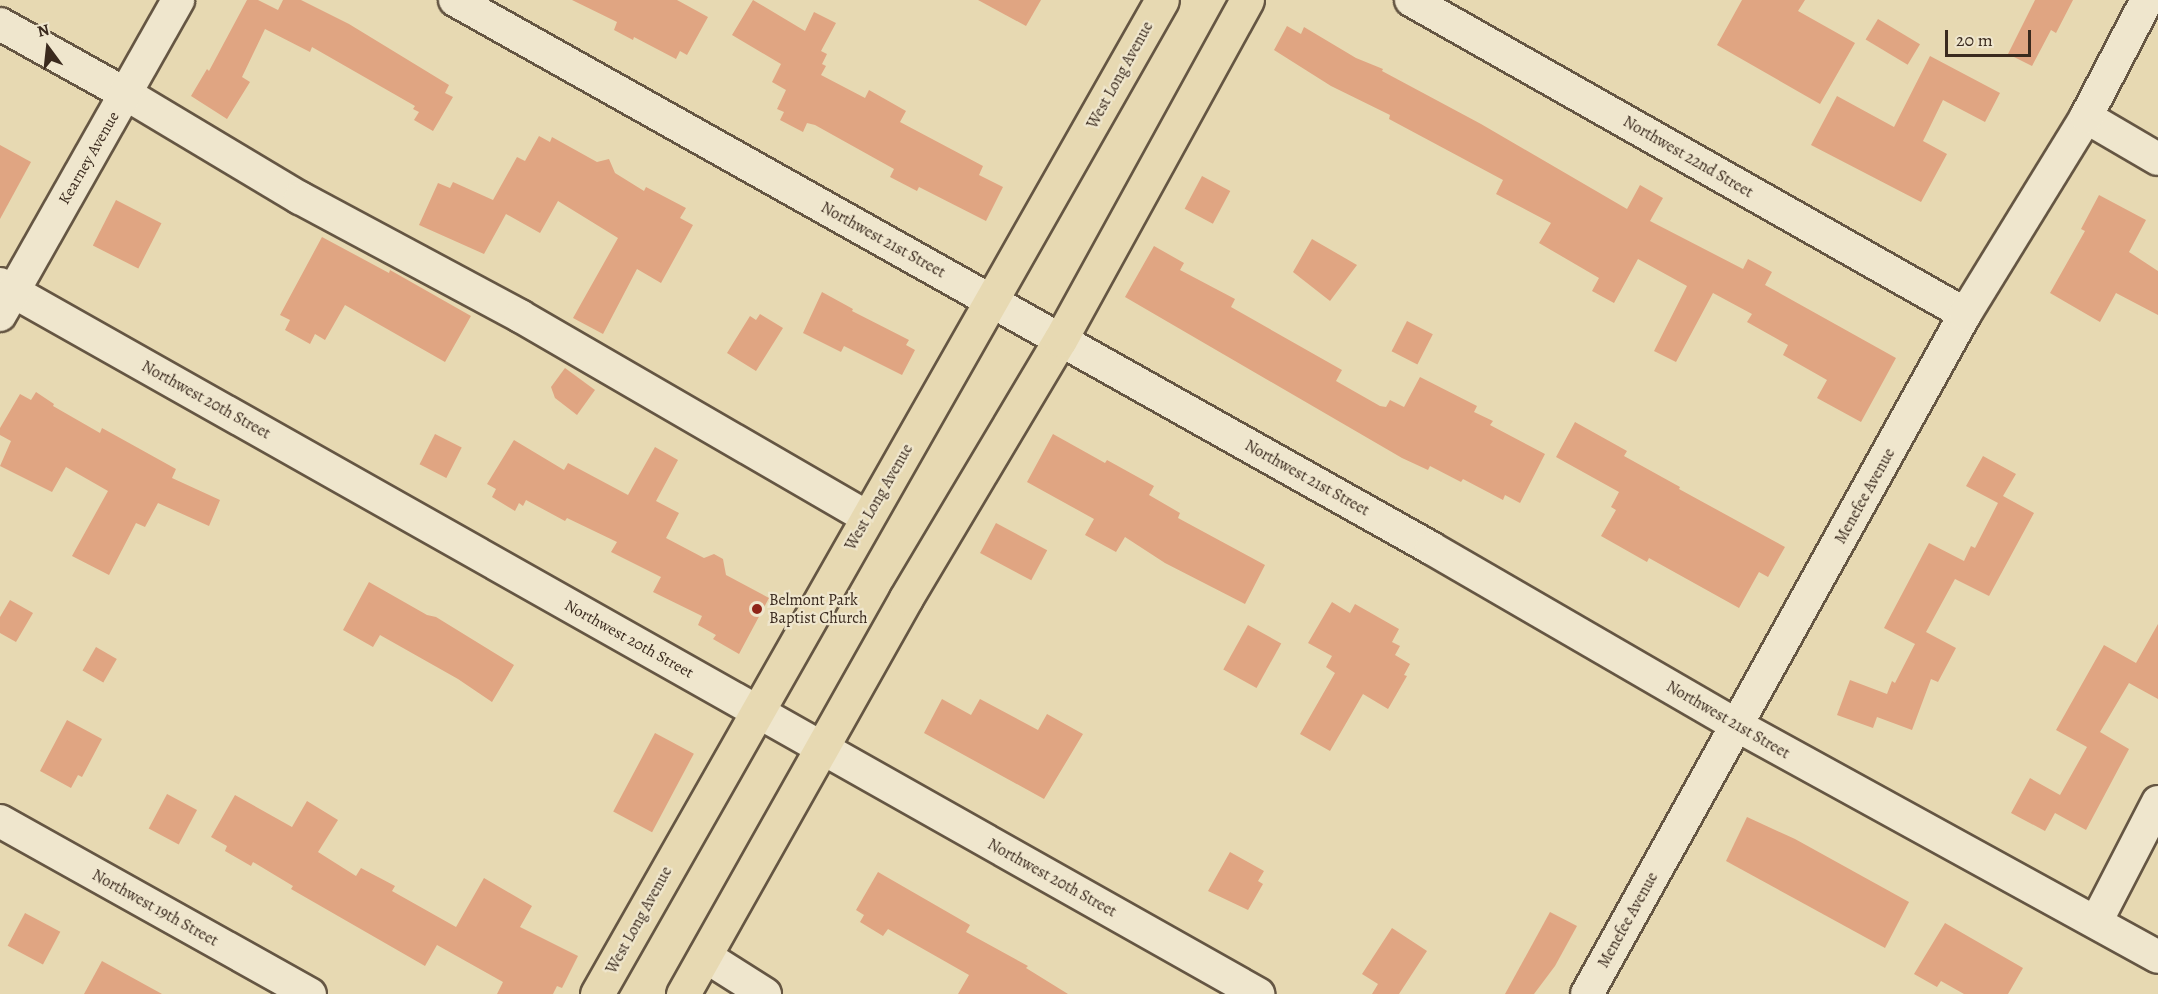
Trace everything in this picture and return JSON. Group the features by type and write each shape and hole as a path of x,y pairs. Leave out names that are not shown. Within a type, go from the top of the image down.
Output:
{"main road":[{"name":"West Long Avenue","path":"597,994 1162,0"},
{"path":"683,994 906,598 1060,340 1247,0"}],"street":[{"name":"Kearney Avenue","path":"4,297 126,94 178,0"},
{"name":"Northwest 21st Street","path":"455,0 1431,548 1737,726 2158,957"},
{"name":"Northwest 22nd Street","path":"1411,0 1965,314"},
{"name":"Menefee Avenue","path":"1587,994 1965,314 2086,117 2147,0"},
{"path":"0,24 126,94 300,198 520,316 867,517"},
{"path":"2086,117 2158,159"},
{"name":"Northwest 20th Street","path":"4,297 757,711 1258,994"},
{"path":"2096,922 2158,802"},
{"name":"Northwest 19th Street","path":"0,821 310,994"},
{"path":"705,956 765,994"}],"building":[{"path":"247,0 258,0 278,10 283,0 301,0 349,24 449,85 445,93 453,97 433,131 414,120 419,112 413,109 415,106 312,47 310,52 265,29 242,77 250,82 227,119 191,96 207,69 209,71"},
{"path":"572,0 677,0 708,17 687,55 680,51 676,59 634,37 633,40 614,30 617,22"},
{"path":"753,0 805,31 814,12 836,23 821,51 827,54 822,64 826,66 821,75 865,98 869,90 906,111 900,122 983,166 979,175 1003,187 986,221 919,187 917,191 890,177 894,169 815,125 807,123 803,132 780,120 784,112 777,109 786,90 772,82 781,64 732,35"},
{"path":"978,0 1041,0 1026,26"},
{"path":"1742,0 1805,0 1798,11 1855,43 1820,104 1717,45"},
{"path":"2035,0 2073,0 2056,33 2051,30 2032,66 2008,54"},
{"path":"1878,19 1920,44 1908,65 1866,40"},
{"path":"1287,26 1301,34 1304,27 1356,58 1383,69 1382,71 1481,124 1627,209 1640,185 1663,198 1650,221 1743,269 1748,259 1772,272 1765,285 1896,358 1861,422 1817,398 1827,380 1783,355 1788,345 1747,322 1752,314 1713,293 1676,362 1654,351 1687,286 1638,259 1614,303 1592,291 1599,278 1539,243 1551,223 1496,194 1503,180 1389,119 1390,115 1331,86 1274,50"},
{"path":"1930,56 2000,93 1985,122 1943,100 1923,141 1947,154 1921,202 1811,145 1837,96 1894,127"},
{"path":"539,136 550,142 552,137 597,162 609,159 615,173 644,191 646,187 686,208 680,218 693,225 661,283 637,269 603,334 573,318 618,238 558,201 540,233 506,214 484,254 419,225 438,183 450,188 453,182 493,200 517,157 525,161"},
{"path":"0,145 31,162 0,219"},
{"path":"1202,176 1230,191 1213,224 1185,209"},
{"path":"2099,195 2146,220 2129,252 2158,271 2158,315 2116,293 2100,322 2050,293 2085,231 2081,229"},
{"path":"116,200 161,223 138,269 93,245"},
{"path":"322,237 389,273 390,270 471,316 445,362 345,305 325,340 315,334 310,344 285,330 290,320 280,315"},
{"path":"1312,239 1357,265 1330,301 1293,272"},
{"path":"1154,246 1184,263 1180,270 1235,299 1231,307 1342,370 1336,381 1380,406 1386,407 1390,400 1404,407 1420,377 1477,406 1474,412 1493,421 1490,425 1545,454 1520,503 1505,495 1503,500 1463,479 1461,482 1430,466 1428,470 1402,458 1125,297"},
{"path":"822,292 853,309 852,311 909,340 906,345 915,350 902,375 844,346 841,352 803,333"},
{"path":"760,314 783,328 756,371 727,353 750,316 756,320"},
{"path":"1407,321 1433,334 1417,364 1392,351"},
{"path":"565,368 595,390 577,415 555,398 551,387"},
{"path":"36,392 54,404 53,406 100,433 102,428 176,469 172,478 220,500 209,526 158,503 145,527 136,523 109,575 72,556 108,491 66,467 52,492 0,466 11,441 0,435 0,428 20,394 31,400"},
{"path":"1575,422 1627,451 1624,456 1680,487 1679,489 1785,547 1768,577 1759,572 1739,608 1649,558 1647,562 1601,536 1616,510 1611,507 1619,492 1556,457"},
{"path":"435,434 462,448 446,478 420,464"},
{"path":"1053,434 1105,463 1107,460 1154,486 1149,495 1180,513 1178,518 1265,565 1245,604 1165,563 1125,537 1116,552 1085,535 1094,519 1027,482"},
{"path":"514,440 564,470 568,463 628,495 655,447 678,460 656,501 679,513 666,538 704,558 714,554 723,559 726,575 769,598 739,654 713,639 716,635 698,625 702,616 653,592 661,577 611,552 617,542 567,518 565,521 526,500 523,506 519,503 515,511 492,497 496,489 487,484"},
{"path":"1983,456 2016,474 2003,496 2034,513 1989,596 1955,579 1926,632 1956,648 1938,682 1931,679 1912,730 1877,717 1873,728 1837,715 1850,680 1887,694 1892,681 1895,683 1915,644 1884,628 1929,543 1964,561 1971,546 1975,548 1998,503 1966,486"},
{"path":"996,523 1047,550 1031,580 980,553"},
{"path":"369,582 427,615 436,617 514,665 492,702 458,679 380,635 373,647 343,630"},
{"path":"10,600 33,613 16,642 0,633 0,617"},
{"path":"1332,602 1350,613 1355,604 1399,629 1392,642 1400,646 1395,655 1410,664 1404,675 1407,676 1388,709 1363,694 1330,751 1300,734 1335,673 1326,667 1332,656 1308,643"},
{"path":"2158,624 2158,699 2129,683 2100,732 2129,749 2086,830 2055,813 2045,831 2011,813 2030,778 2060,795 2087,747 2056,730 2104,645 2136,663"},
{"path":"1248,625 1281,643 1257,688 1223,670"},
{"path":"96,647 117,659 103,682 82,670"},
{"path":"942,699 971,715 980,699 1038,730 1047,714 1083,734 1044,799 924,733"},
{"path":"67,720 102,739 82,777 78,775 71,788 40,771"},
{"path":"655,733 694,754 652,832 613,812"},
{"path":"167,794 197,810 179,844 149,828"},
{"path":"235,795 292,827 307,801 338,820 318,852 356,876 361,868 395,886 392,891 456,927 484,878 532,906 520,927 578,956 562,988 557,986 553,994 497,994 503,982 437,945 425,966 291,889 293,886 253,862 251,866 225,851 227,846 211,837"},
{"path":"1747,817 1795,839 1909,902 1885,948 1726,861"},
{"path":"1230,852 1264,871 1258,881 1263,884 1248,910 1208,891"},
{"path":"878,872 970,925 966,932 1028,966 1026,968 1068,994 958,994 969,975 888,929 883,936 860,922 864,915 856,910"},
{"path":"1550,912 1577,926 1555,966 1534,994 1505,994"},
{"path":"25,913 60,932 43,964 8,946"},
{"path":"1945,923 2023,968 2008,994 1964,994 1941,981 1937,987 1914,974"},
{"path":"1392,928 1427,951 1399,994 1372,994 1378,984 1362,974"},
{"path":"102,961 162,994 84,994"}],"place":[{"name":"Belmont Park Baptist Church","path":"757,609"}]}
